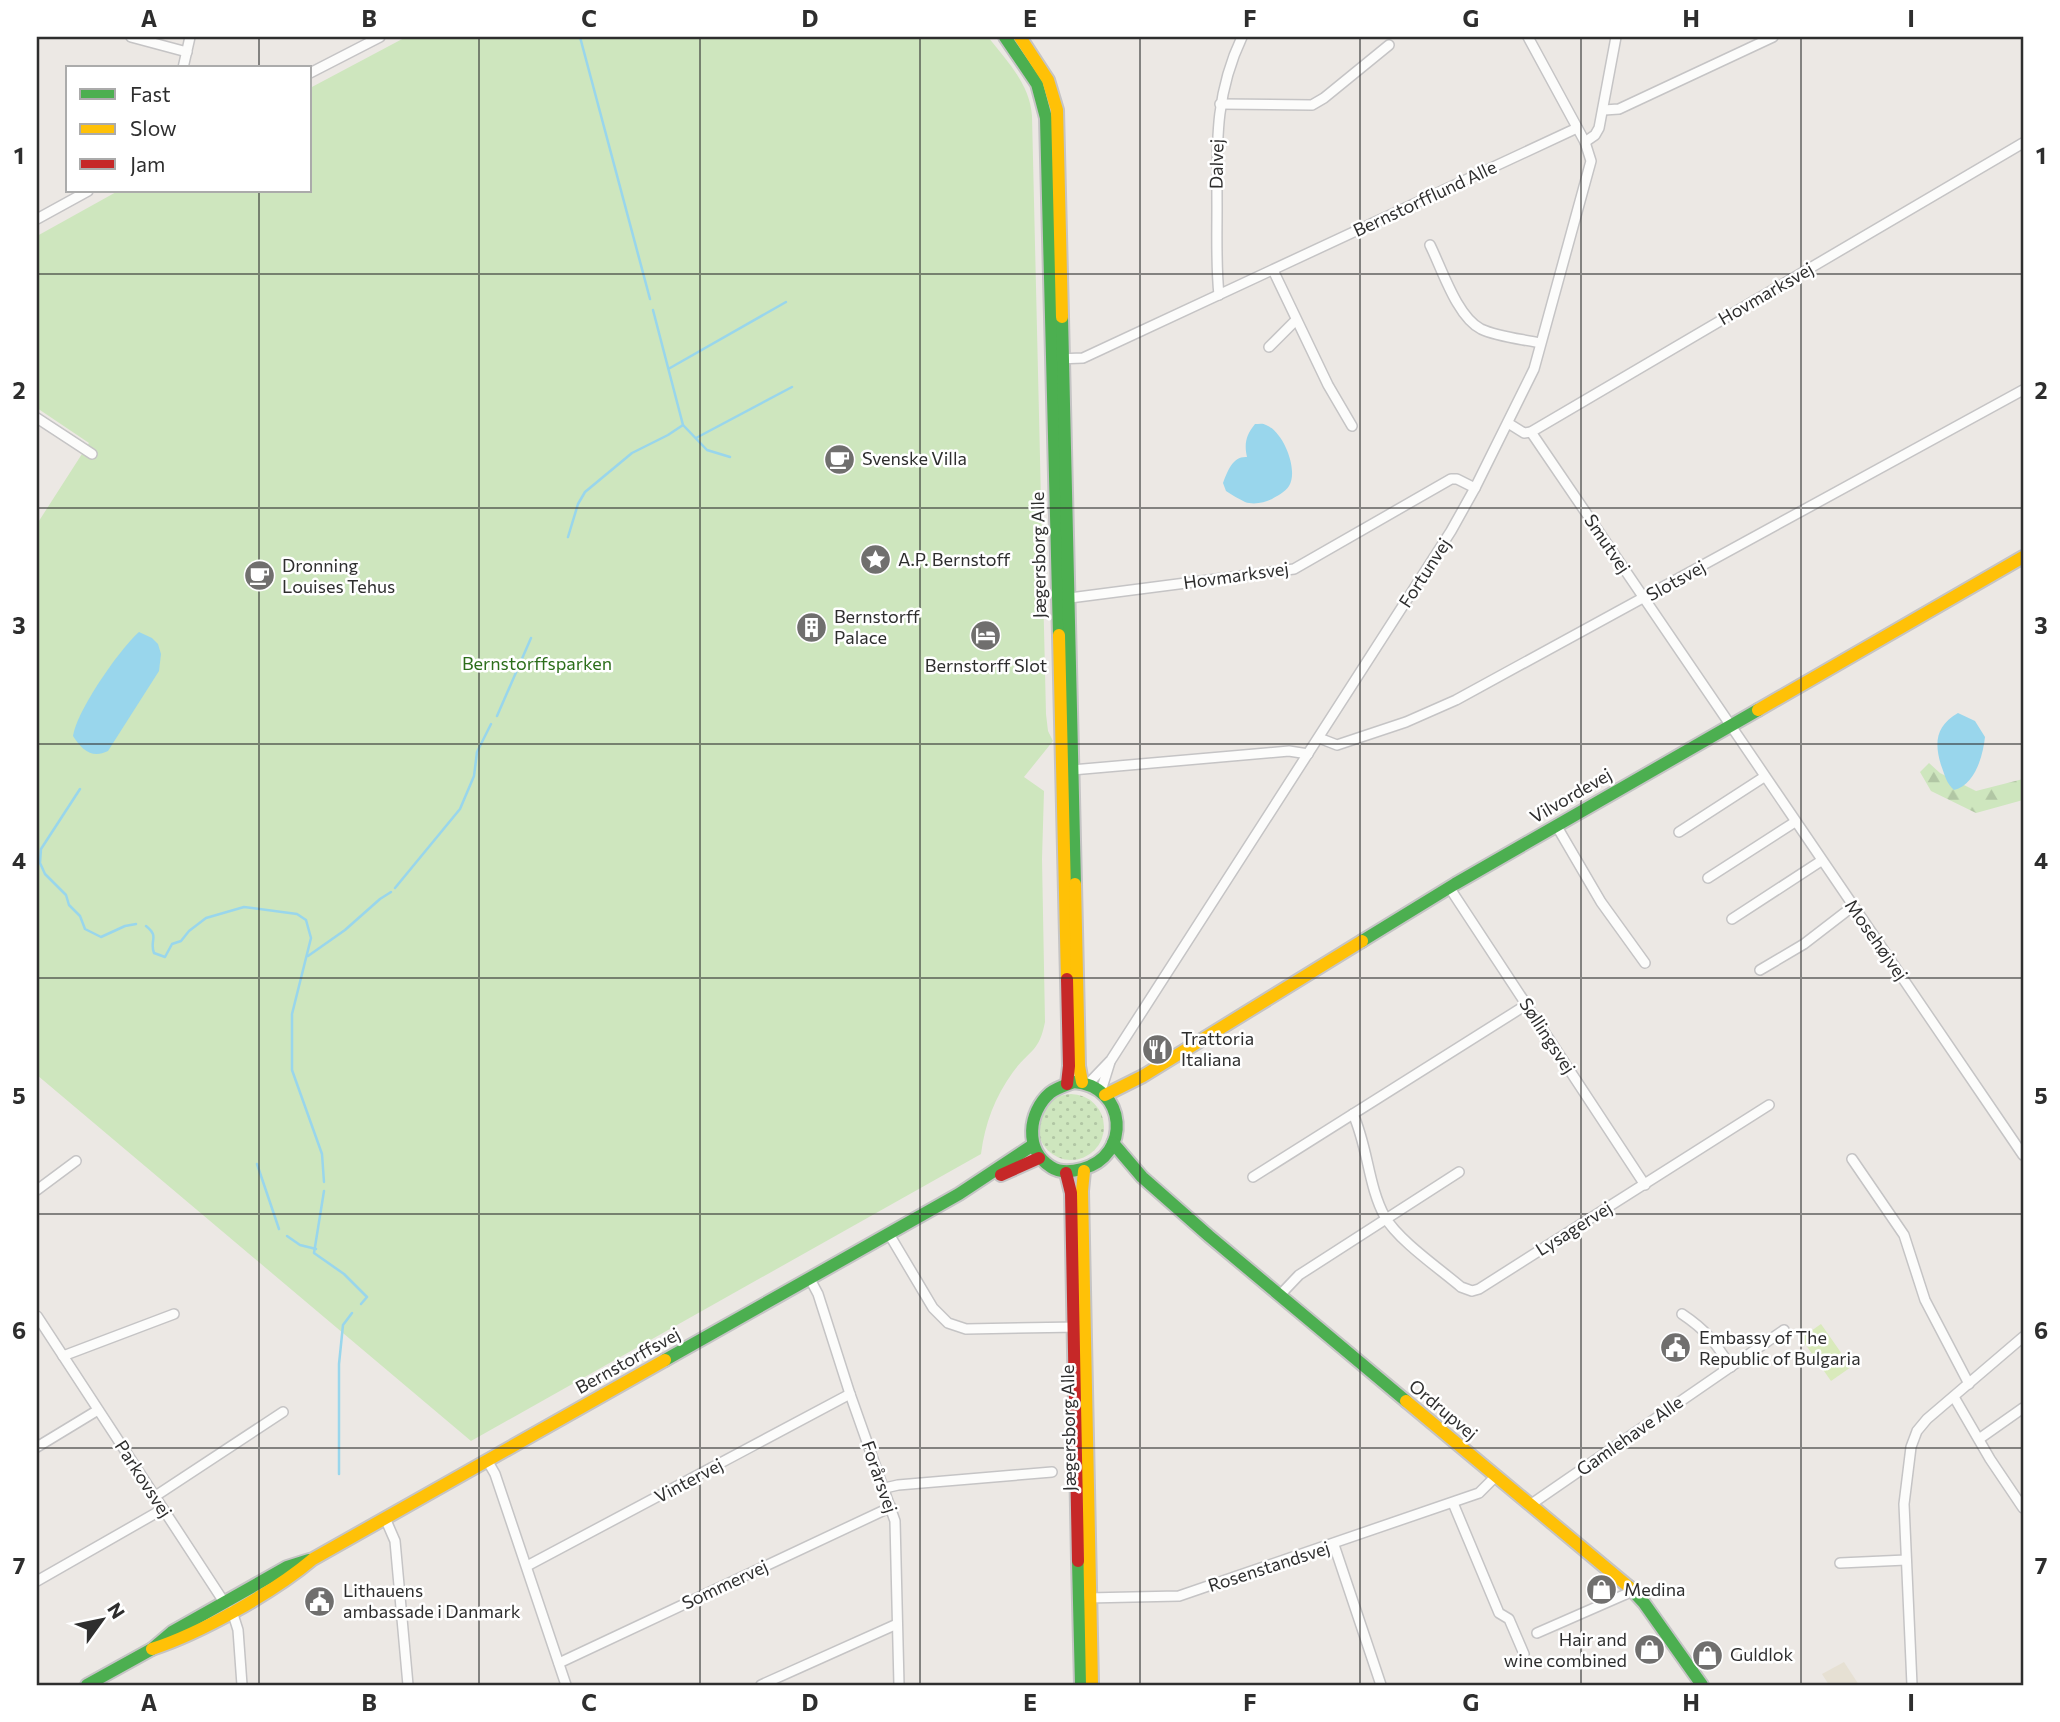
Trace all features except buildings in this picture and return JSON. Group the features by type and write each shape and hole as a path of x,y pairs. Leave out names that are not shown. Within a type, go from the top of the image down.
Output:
{"street":[{"path":"131,37 187,52"},
{"path":"184,66 190,37"},
{"path":"312,72 380,37"},
{"name":"Jægersborg Alle","path":"1005,37 1034,76 1045,108 1057,359 1063,599 1069,1062 1067,1084"},
{"name":"Jægersborg Alle","path":"1020,37 1044,69 1057,103 1057,359"},
{"name":"Dalvej","path":"1219,295 1217,152 1220,104 1230,64 1242,37"},
{"path":"1528,37 1585,142 1595,135 1604,110 1616,37"},
{"path":"1604,110 1619,109 1773,37"},
{"path":"1220,104 1312,105 1324,99 1389,45"},
{"name":"Bernstorfflund Alle","path":"1057,359 1083,358 1577,128"},
{"name":"Fortunvej","path":"1085,1083 1111,1060 1451,531 1475,488 1534,369 1591,161 1585,142"},
{"name":"Hovmarksvej","path":"1531,432 2023,143"},
{"path":"38,216 86,192"},
{"path":"1430,245 1463,313 1473,323 1483,330 1541,343"},
{"path":"1273,271 1328,385 1352,426"},
{"path":"1269,347 1296,320"},
{"name":"Slotsvej","path":"1319,738 1337,745 1406,722 1456,700 2023,390"},
{"path":"37,418 92,454"},
{"path":"1508,423 1524,433 1531,432"},
{"name":"Smutvej","path":"1531,432 1729,726"},
{"name":"Hovmarksvej","path":"1063,599 1294,569 1451,479 1457,479 1475,488"},
{"name":"Vilvordevej","path":"1106,1097 1449,887 2023,557"},
{"name":"Jægersborg Alle","path":"1063,599 1072,770 1079,1066 1085,1083"},
{"name":"Mosehøjvej","path":"1729,726 2023,1155"},
{"path":"1072,770 1289,751 1308,754"},
{"path":"1679,832 1764,777"},
{"path":"1708,877 1795,822"},
{"path":"1556,825 1601,902 1645,963"},
{"path":"1732,919 1821,861"},
{"name":"Søllingsvej","path":"1449,887 1645,1185"},
{"path":"1760,970 1804,944 1852,907"},
{"path":"1253,1177 1527,1005"},
{"name":"Fortunvej","path":"1106,1097 1111,1060"},
{"path":"1085,1083 1106,1097 1116,1124 1114,1143 1104,1159 1084,1171 1066,1173 1053,1170 1040,1158 1033,1145 1031,1127 1037,1107 1048,1094 1067,1084 1085,1083"},
{"name":"Lysagervej","path":"1386,1220 1461,1287 1472,1291 1479,1289 1769,1105"},
{"path":"1353,1114 1386,1220"},
{"name":"Ordrupvej","path":"1114,1143 1142,1177 1633,1591 1702,1685"},
{"name":"Bernstorffsvej","path":"87,1685 152,1649 172,1632 228,1607 287,1567 313,1559 889,1234 959,1194 1033,1145"},
{"name":"Bernstorffsvej","path":"959,1194 1040,1158"},
{"name":"Ordrupvej","path":"1104,1159 1142,1177"},
{"path":"1852,1159 1904,1235 1925,1300 1969,1384"},
{"path":"37,1190 76,1161"},
{"name":"Jægersborg Alle","path":"1079,1327 1084,1171"},
{"path":"1280,1295 1299,1275 1460,1172"},
{"name":"Jægersborg Alle","path":"1066,1173 1071,1192 1079,1327 1085,1598 1092,1685"},
{"path":"889,1234 933,1308 948,1323 966,1329 1079,1327"},
{"name":"Forårsvej","path":"810,1279 818,1294 895,1521 899,1685"},
{"path":"63,1356 174,1314"},
{"path":"1682,1314 1713,1338 1731,1367"},
{"name":"Parkovsvej","path":"37,1316 228,1607"},
{"name":"Gamlehave Alle","path":"1530,1505 1784,1330"},
{"path":"1912,1685 1905,1504 1911,1447 1917,1431 1927,1419 2023,1337"},
{"name":"Vintervej","path":"527,1566 850,1394"},
{"path":"1954,1397 2023,1508"},
{"path":"1979,1439 2023,1408"},
{"path":"37,1447 98,1410"},
{"path":"154,1497 283,1412"},
{"path":"487,1461 495,1474 566,1685"},
{"path":"1032,1462 1033,1473"},
{"path":"885,1489 898,1485 1052,1472"},
{"name":"Rosenstandsvej","path":"1085,1598 1180,1596 1453,1503 1479,1493 1495,1477"},
{"path":"1453,1503 1499,1613 1509,1619 1524,1654"},
{"name":"Sommervej","path":"559,1663 891,1507"},
{"path":"37,1581 163,1509"},
{"path":"385,1518 396,1541 408,1685"},
{"path":"1334,1545 1381,1685"},
{"path":"1840,1563 1906,1560"},
{"path":"1537,1633 1633,1591"},
{"name":"Jægersborg Alle","path":"1081,1685 1085,1598"},
{"path":"228,1607 238,1630 243,1685"},
{"path":"761,1685 897,1624"}],"shaded area":[{"path":"1844,1662 1859,1685 1829,1685 1822,1674"}],"green space":[{"name":"Bernstorffsparken","path":"406,37 988,37 1022,83 1032,116 1046,714 1048,731 1053,741 1024,777 1044,791 1042,859 1045,1022 1040,1040 1001,1091 988,1121 981,1154 471,1441 37,1075 37,524 89,443 37,408 37,236 116,192 312,192 312,87"},
{"path":"1929,763 1940,773 1976,791 2023,779 2023,800 1976,813 1931,791 1920,772"},
{"path":"1077,1094 1095,1103 1102,1114 1102,1140 1095,1151 1084,1158 1065,1160 1047,1151 1040,1140 1038,1121 1047,1103 1058,1096"},
{"path":"1821,1324 1851,1367 1831,1381 1801,1338"}],"water":[{"path":"1255,424 1265,424 1278,435 1291,461 1292,479 1283,492 1269,500 1251,503 1226,491 1223,483 1235,461 1247,457 1246,440"},
{"path":"139,632 158,644 161,654 159,671 108,751 97,754 88,752 73,736 76,725 100,681"},
{"path":"1958,713 1975,721 1985,737 1980,761 1973,776 1954,790 1947,782 1941,765 1938,742 1945,723"}],"waterway":[{"path":"580,37 650,299"},
{"path":"670,368 786,302"},
{"path":"653,310 683,425 707,450 730,457"},
{"path":"696,438 792,387"},
{"path":"568,537 578,504 585,492 632,453 683,425"},
{"path":"497,716 531,638"},
{"path":"395,888 460,809 474,776 477,752 491,724"},
{"path":"80,789 41,849 40,863 45,874 66,895 69,905 80,916 85,929 101,937 136,924"},
{"path":"308,956 391,892"},
{"path":"146,926 153,936 154,953 165,957 172,944 181,941 206,918 244,907 297,914 306,920 311,938 292,1014 292,1070 322,1154 324,1182"},
{"path":"257,1164 279,1229"},
{"path":"324,1191 314,1253 344,1274 367,1297 361,1304"},
{"path":"287,1236 300,1245 316,1249"},
{"path":"339,1474 339,1364 343,1325 352,1313"}],"traffic: fast":[{"path":"1005,37 1037,84 1046,118 1059,635"},
{"path":"1062,317 1075,884"},
{"path":"1362,941 1455,884 1758,710"},
{"path":"1074,1082 1092,1086 1105,1095 1117,1122 1115,1137 1109,1150 1098,1162 1082,1169 1062,1171 1054,1169 1042,1160 1036,1151 1032,1131 1037,1110 1043,1101 1058,1088 1074,1082"},
{"path":"1113,1143 1142,1177 1209,1236 1406,1401"},
{"path":"665,1360 959,1194 1033,1145"},
{"path":"87,1685 152,1649 172,1632 287,1567 309,1560"},
{"path":"1078,1561 1081,1685"},
{"path":"1629,1587 1644,1603 1702,1685"}],"traffic: slow":[{"path":"1020,37 1048,80 1057,110 1062,317"},
{"path":"1758,710 2023,557"},
{"path":"1059,635 1067,979"},
{"path":"1075,884 1079,1066 1082,1082"},
{"path":"1105,1095 1143,1076 1362,941"},
{"path":"1084,1171 1082,1191 1092,1685"},
{"path":"152,1649 192,1633 236,1610 278,1585 313,1559 665,1360"},
{"path":"1406,1401 1629,1587"}],"traffic: jam":[{"path":"1067,979 1067,1084"},
{"path":"1001,1175 1039,1158"},
{"path":"1066,1173 1071,1193 1078,1561"}],"place":[{"name":"Svenske Villa","path":"839,459"},
{"name":"A.P. Bernstoff","path":"875,560"},
{"name":"Dronning Louises Tehus","path":"259,576"},
{"name":"Bernstorff Palace","path":"811,627"},
{"name":"Bernstorff Slot","path":"986,635"},
{"name":"Trattoria Italiana","path":"1158,1049"},
{"name":"Embassy of The Republic of Bulgaria","path":"1676,1348"},
{"name":"Medina","path":"1601,1590"},
{"name":"Lithauens ambassade i Danmark","path":"320,1601"},
{"name":"Hair and wine combined","path":"1650,1650"},
{"name":"Guldlok","path":"1707,1655"}]}
